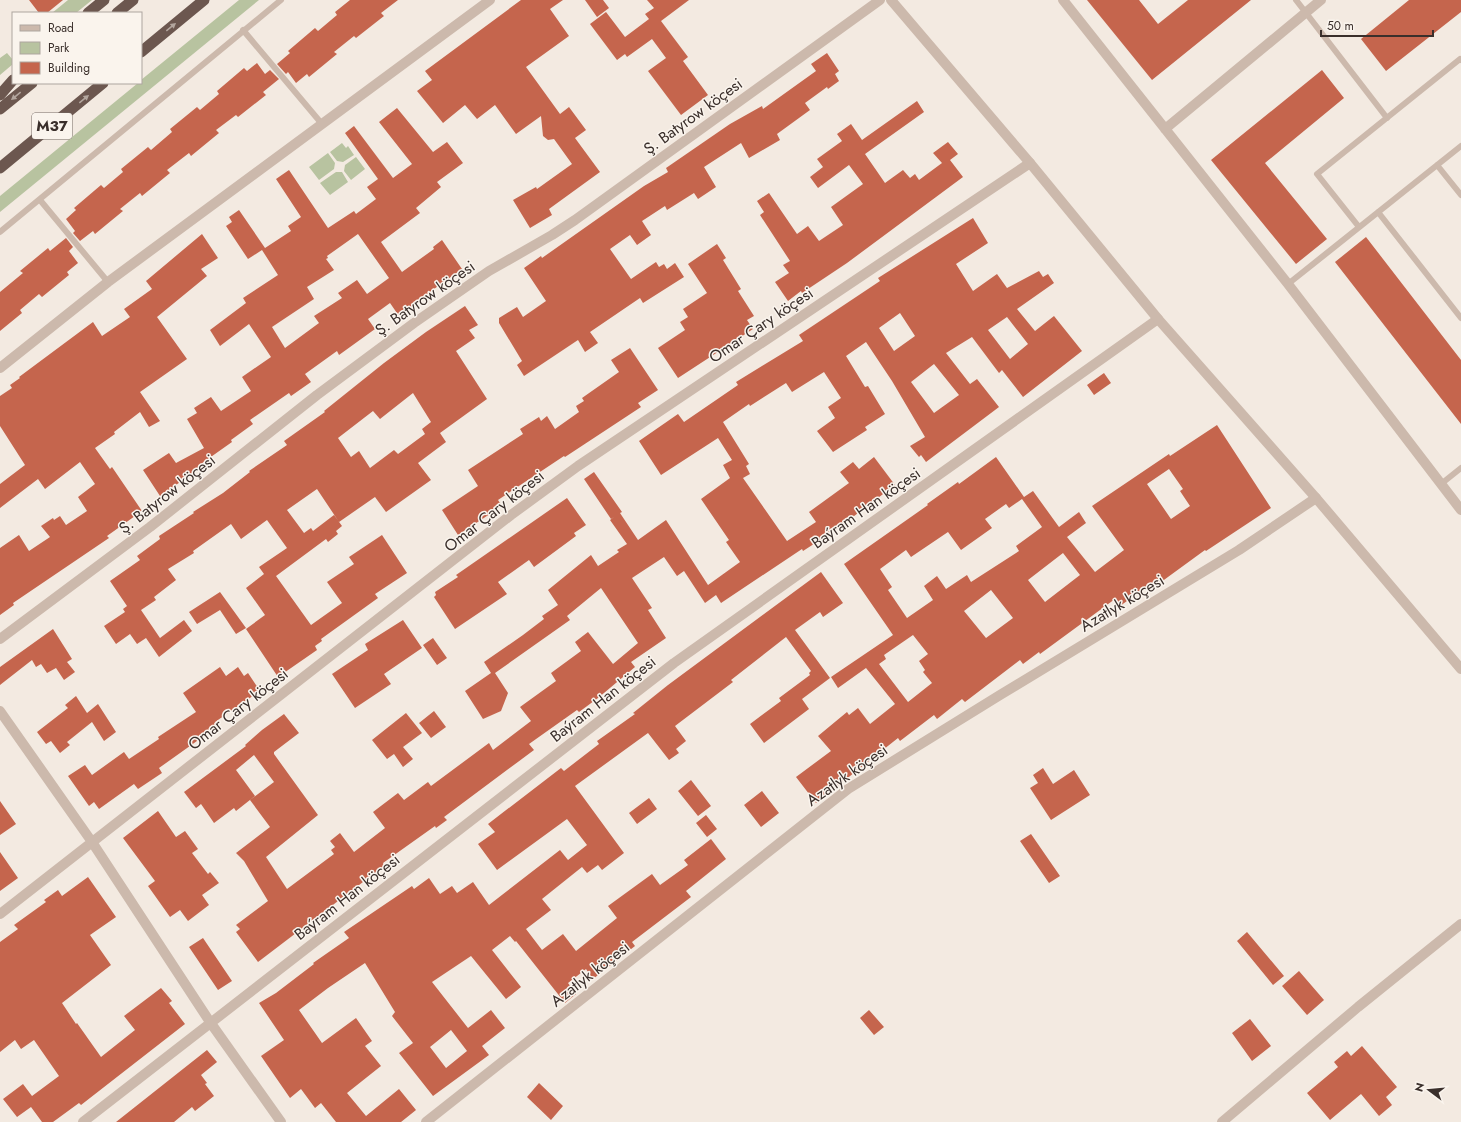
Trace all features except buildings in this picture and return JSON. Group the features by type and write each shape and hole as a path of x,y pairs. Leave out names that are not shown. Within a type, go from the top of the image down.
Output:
{"highway":[{"path":"89,12 104,0"},
{"path":"118,12 133,0"},
{"path":"142,51 204,0"},
{"path":"0,95 12,81"},
{"name":"M37","path":"0,109 31,84"},
{"name":"M37","path":"0,168 102,84"}],"street":[{"path":"0,368 108,282 490,0"},
{"name":"Ş. Batyrow köçesi","path":"0,638 150,527 318,395 414,323 489,271 558,232 880,0"},
{"path":"891,0 1030,163 1158,319 1316,498 1461,669"},
{"path":"1063,0 1288,284 1461,510"},
{"path":"1165,129 1321,0"},
{"name":"Omar Çary köçesi","path":"0,914 511,515 578,466 1030,163"},
{"name":"Baýram Han köçesi","path":"83,1122 674,663 1158,319"},
{"name":"Azatlyk köçesi","path":"426,1122 848,789 1000,694 1239,550 1316,498"},
{"path":"0,711 92,842 210,1022 281,1122"},
{"path":"1222,1122 1358,1007 1461,924"}],"lane":[{"path":"0,232 242,30 281,0"},
{"path":"1296,0 1387,118"},
{"path":"242,30 322,124"},
{"path":"1359,227 1317,174 1460,58 1461,60"},
{"path":"1288,284 1461,146"},
{"path":"1437,165 1461,195"},
{"path":"40,200 108,282"},
{"path":"1378,212 1461,318"},
{"path":"1441,484 1461,468"}],"green space":[{"path":"68,0 92,0 77,12 53,12"},
{"path":"239,0 259,0 0,212 0,196 137,84 142,84 142,79"},
{"path":"7,53 12,59 12,65 0,75 0,58"},
{"path":"342,143 346,148 348,146 354,155 343,162 337,161 330,152"},
{"path":"328,153 335,163 334,169 319,180 309,167"},
{"path":"356,157 365,169 351,180 344,171 345,165"},
{"path":"336,172 342,172 348,182 330,195 320,183"}]}
